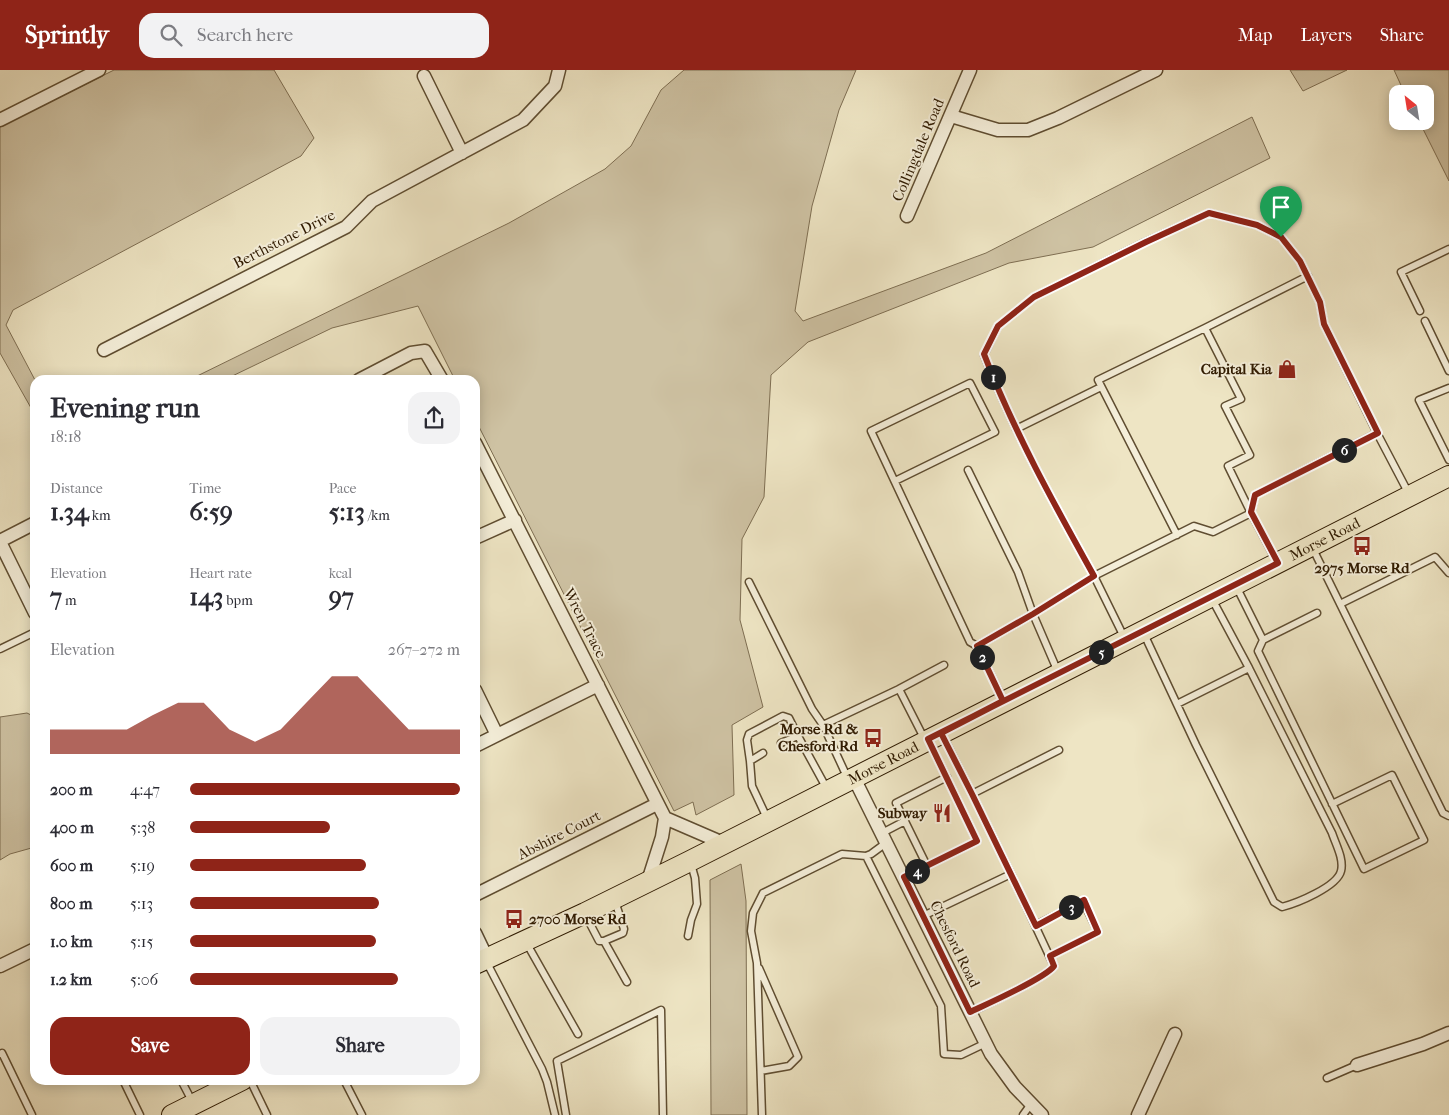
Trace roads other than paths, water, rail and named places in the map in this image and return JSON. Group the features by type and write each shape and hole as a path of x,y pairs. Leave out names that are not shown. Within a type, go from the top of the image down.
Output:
{"main road":[{"name":"Morse Road","path":"482,960 585,913 1449,476"},
{"path":"172,1115 232,1085"}],"street":[{"path":"0,120 99,70"},
{"name":"Berthstone Drive","path":"104,350 346,227 372,201 523,120 555,86 559,70"},
{"name":"Collingdale Road","path":"907,216 970,70"},
{"path":"951,116 998,130 1028,130 1058,118 1156,70"},
{"path":"424,76 462,153"},
{"path":"368,375 411,352 425,351 439,375"},
{"name":"Wren Trace","path":"480,453 665,818"},
{"path":"480,536 515,520"},
{"path":"30,526 0,542 30,603"},
{"path":"480,744 598,685"},
{"path":"480,700 497,735"},
{"name":"Chesford Road","path":"851,778 884,838 970,1012 1003,1073 1042,1115"},
{"name":"Abshire Court","path":"480,893 658,804"},
{"path":"648,881 662,837 665,818 723,843"},
{"path":"0,966 30,951"},
{"path":"1357,1065 1423,1044 1449,1033"},
{"path":"1138,1115 1175,1034"}],"lane":[{"path":"1211,597 1332,833 1341,859 1341,871 1337,881 1296,904 1282,907 1274,902 1177,704 1094,576 1053,502 997,388 984,354 998,326 1034,297 1209,213 1257,225 1281,237 1300,261 1308,276 1320,302 1324,324 1410,496"},
{"path":"1420,311 1401,272 1449,249"},
{"path":"1176,535 1098,380 1308,276"},
{"path":"1425,321 1449,371"},
{"path":"1205,328 1241,399 1225,406 1250,455 1228,466 1278,563"},
{"path":"895,481 995,432 970,382 871,431 970,642 977,646 1003,701"},
{"path":"1016,429 1101,387"},
{"path":"1449,388 1419,400 1449,460"},
{"path":"977,646 1094,576 1194,526 1214,532 1251,512 1255,495 1378,433"},
{"path":"968,470 1018,572 1033,614 1059,673"},
{"path":"1311,546 1443,813 1449,816"},
{"path":"1340,604 1435,557 1449,573"},
{"path":"749,582 812,709 851,778"},
{"path":"1235,584 1263,640"},
{"path":"1317,613 1263,640 1258,651 1332,804 1364,869 1424,840 1392,775 1332,804"},
{"path":"0,649 30,634"},
{"path":"823,726 944,665"},
{"path":"1177,704 1249,668"},
{"path":"899,689 972,794 1054,966 1051,970 1037,978 970,1012"},
{"path":"768,820 752,786 747,740 750,734 783,716 789,718 828,790"},
{"path":"781,743 798,736"},
{"path":"904,877 977,841 947,777 932,738"},
{"path":"972,794 1059,750"},
{"path":"750,761 763,753"},
{"path":"927,866 896,803 947,777"},
{"path":"762,1115 757,963 751,931 752,913 763,892 842,854 866,856 871,854 884,838 905,821"},
{"path":"866,856 941,1006 944,1054 961,1055 986,1043"},
{"path":"688,936 697,904 695,878 690,860"},
{"path":"923,916 1011,874"},
{"path":"585,913 599,941 604,941 623,933 624,929 614,898"},
{"path":"1036,926 1084,900 1098,932 1050,956"},
{"path":"526,940 578,1034"},
{"path":"604,941 627,982"},
{"path":"482,960 542,1069 555,1115"},
{"path":"757,963 798,1057 789,1066 761,1071"},
{"path":"566,1115 557,1061 661,1010 663,1115"},
{"path":"0,1054 2,1053 32,1115"},
{"path":"1327,1078 1357,1065"},
{"path":"125,1085 140,1115"},
{"path":"183,1085 193,1105"},
{"path":"252,1085 267,1115"},
{"path":"347,1085 362,1115"},
{"path":"1023,1115 1031,1104"}],"place":[{"name":"Capital Kia","path":"1287,369"},
{"name":"2975 Morse Rd","path":"1362,546"},
{"name":"Morse Rd & Chesford Rd","path":"873,738"},
{"name":"Subway","path":"942,813"},
{"name":"2700 Morse Rd","path":"514,919"}]}
